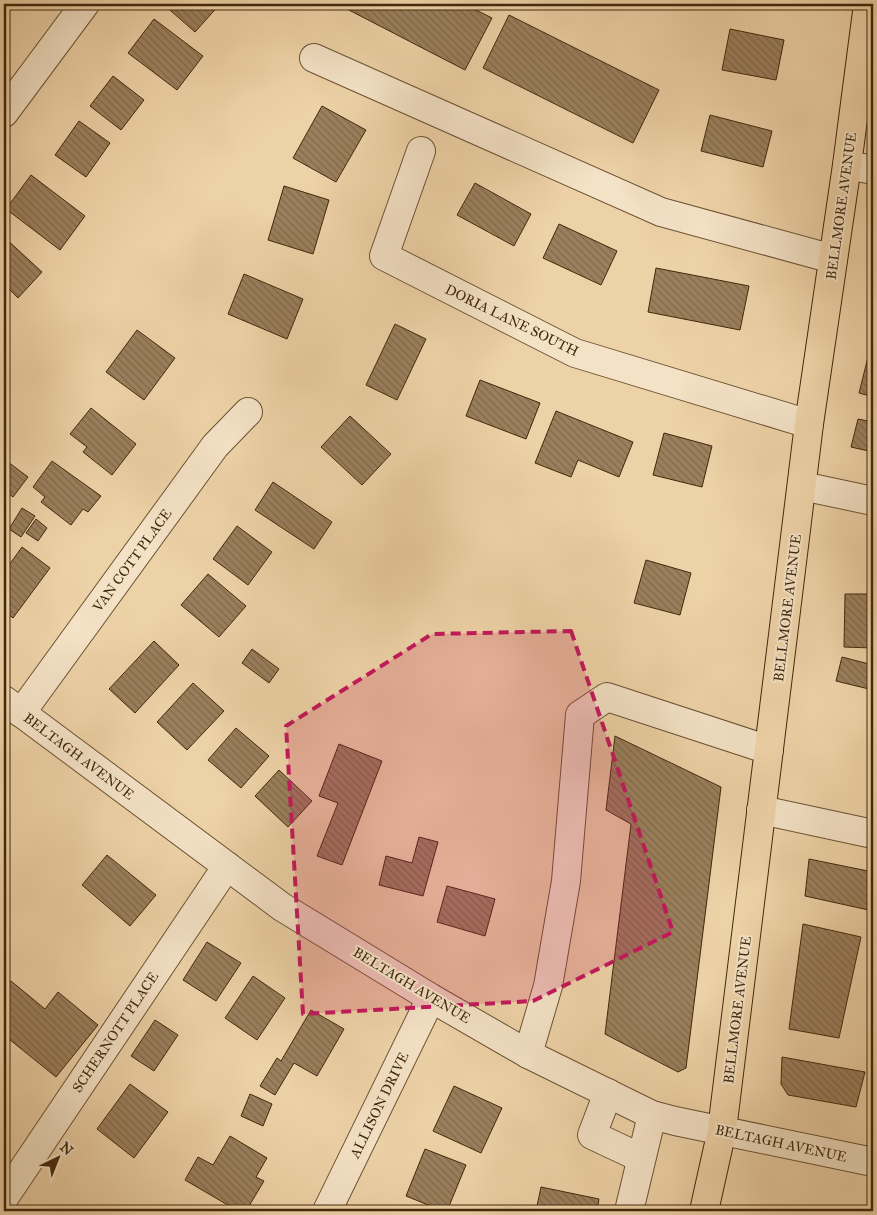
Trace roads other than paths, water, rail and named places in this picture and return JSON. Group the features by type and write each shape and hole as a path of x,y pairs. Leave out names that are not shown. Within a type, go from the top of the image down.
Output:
{"main road":[{"name":"BELLMORE AVENUE","path":"704,1211 722,1130 809,424 833,259 860,167 868,4"}],"street":[{"path":"4,113 85,4"},
{"path":"314,58 661,212 833,259"},
{"name":"DORIA LANE SOUTH","path":"422,151 384,256 575,353 809,424"},
{"name":"VAN COTT PLACE","path":"13,706 216,446 248,412"},
{"path":"802,486 873,501"},
{"path":"528,1054 548,986 566,881 580,715 607,697 769,750"},
{"name":"BELTAGH AVENUE","path":"13,706 282,907 431,998 528,1054 652,1115 873,1162"},
{"path":"761,810 873,834"},
{"name":"SCHERNOTT PLACE","path":"4,1198 227,866"},
{"name":"ALLISON DRIVE","path":"327,1211 431,998"},
{"path":"608,1093 592,1135 641,1158"},
{"path":"629,1211 652,1115"}]}
